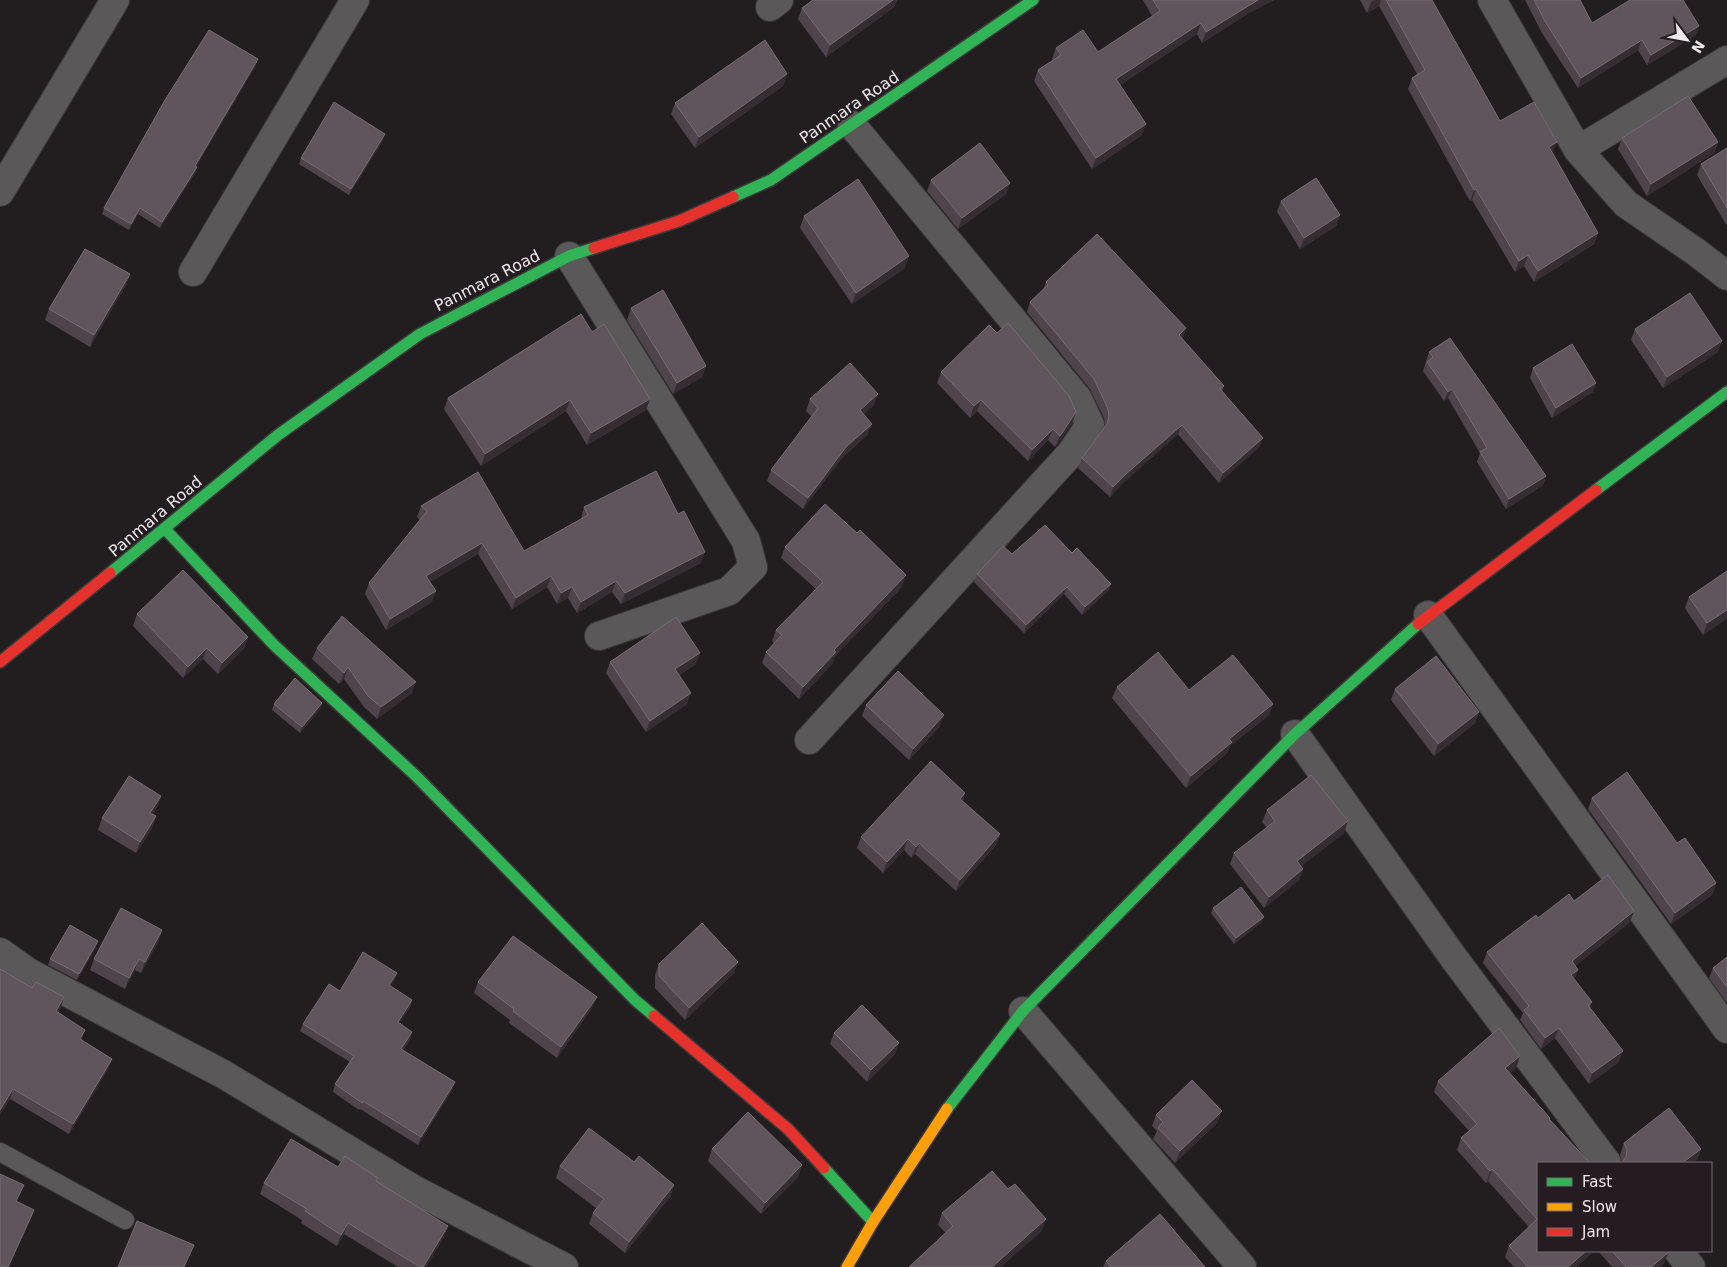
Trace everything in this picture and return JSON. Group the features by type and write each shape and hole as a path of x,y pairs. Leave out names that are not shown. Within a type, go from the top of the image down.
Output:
{"street":[{"path":"0,192 116,0"},
{"path":"194,272 355,0"},
{"name":"Panmara Road","path":"0,662 278,435 420,334 569,256 678,221 771,180 1033,0"},
{"path":"1492,0 1578,150 1626,204 1696,252 1727,276"},
{"path":"1578,150 1727,60"},
{"path":"809,740 1071,453 1090,425 1078,398 852,125"},
{"path":"569,256 746,541 753,567 729,592 599,636"},
{"path":"847,1267 950,1105 1024,1011 1295,734 1428,615 1727,392"},
{"path":"165,529 274,645 416,776 635,1000 788,1129 874,1222"},
{"path":"1428,615 1727,1029"},
{"path":"1295,734 1453,957 1606,1162"},
{"path":"0,952 28,972 223,1074 416,1190 564,1267"},
{"path":"1024,1011 1242,1267"},
{"path":"1679,1252 1691,1267"}],"lane":[{"path":"0,1152 125,1220"}],"building":[{"path":"813,0 893,0 830,45 802,8"},
{"path":"1153,0 1258,0 1206,32 1201,23 1116,79 1146,124 1096,158 1038,70 1061,55 1056,48 1083,30 1098,52 1160,11"},
{"path":"1386,0 1432,0 1500,121 1534,102 1557,142 1549,147 1598,233 1538,271 1528,255 1519,261 1476,189 1474,190 1412,78 1425,70"},
{"path":"1534,0 1580,0 1592,23 1630,0 1683,0 1699,26 1651,55 1642,40 1581,78 1546,23"},
{"path":"209,30 258,59 195,166 197,167 162,222 140,208 131,224 104,208 165,100"},
{"path":"765,40 787,74 699,137 675,103"},
{"path":"1688,96 1718,142 1651,184 1622,138"},
{"path":"334,102 385,134 351,189 301,158"},
{"path":"980,143 1010,183 962,218 931,180"},
{"path":"1727,148 1727,208 1701,164"},
{"path":"1316,178 1340,215 1304,238 1281,201"},
{"path":"858,179 909,256 856,293 804,216"},
{"path":"1097,234 1186,328 1179,335 1224,386 1220,389 1263,438 1223,473 1182,425 1113,487 1082,458 1107,424 1108,409 1094,379 1030,302 1048,285 1046,282"},
{"path":"85,249 130,274 94,335 49,309"},
{"path":"663,290 706,366 677,383 631,308"},
{"path":"1690,293 1722,341 1667,377 1635,329"},
{"path":"581,314 592,332 604,324 650,399 591,433 570,400 485,454 448,398"},
{"path":"1008,323 1069,396 1076,412 1060,436 1053,429 1032,450 981,400 974,406 941,372 989,325 997,333"},
{"path":"1450,338 1546,476 1509,499 1480,452 1487,448 1452,389 1448,392 1427,362 1433,357 1429,352"},
{"path":"1572,344 1596,383 1556,408 1533,368"},
{"path":"850,363 878,394 860,410 872,424 846,447 808,498 771,470 818,408 810,399"},
{"path":"656,471 678,514 684,511 705,552 625,593 616,581 581,602 572,587 561,593 551,576 516,598 482,543 426,576 436,591 390,619 369,583 427,511 421,506 478,472 524,551 588,515 584,507"},
{"path":"825,504 857,533 860,530 906,575 834,650 836,652 803,687 766,652 782,635 776,630 823,582 785,547"},
{"path":"1045,525 1072,553 1077,548 1111,584 1085,607 1067,587 1026,625 977,574 1003,546 1012,554"},
{"path":"183,570 248,637 222,663 207,648 188,667 137,614"},
{"path":"1727,571 1727,610 1707,623 1689,597"},
{"path":"342,616 416,682 381,707 368,696 348,667 344,673 317,648"},
{"path":"676,617 700,653 675,669 691,693 650,721 610,662"},
{"path":"1158,652 1189,690 1233,655 1273,704 1229,739 1232,742 1191,776 1117,687"},
{"path":"1436,656 1479,712 1438,744 1395,689"},
{"path":"898,671 944,715 913,749 866,705"},
{"path":"295,678 322,703 302,727 274,704"},
{"path":"931,761 965,793 960,799 1000,834 960,880 919,843 916,847 908,839 887,862 861,837"},
{"path":"1627,772 1677,843 1685,838 1716,883 1675,913 1592,798"},
{"path":"1311,775 1348,821 1297,861 1303,869 1269,897 1234,853 1275,821 1267,810"},
{"path":"129,776 161,796 150,813 156,816 140,842 102,818"},
{"path":"1608,875 1634,911 1572,961 1578,970 1571,975 1592,1002 1588,1005 1623,1051 1592,1073 1559,1028 1545,1038 1524,1010 1529,1006 1487,952 1536,915 1538,918 1569,894 1574,901"},
{"path":"1241,887 1264,917 1236,938 1213,908"},
{"path":"121,908 162,930 145,962 139,959 129,978 94,959"},
{"path":"702,923 738,962 689,1008 659,976 659,964"},
{"path":"70,925 98,941 79,974 50,959"},
{"path":"513,936 597,997 561,1047 478,982"},
{"path":"363,952 397,973 389,985 412,1000 398,1022 412,1032 401,1049 455,1082 421,1137 363,1101 362,1103 335,1084 354,1056 303,1024 329,984 340,991"},
{"path":"1727,957 1727,987 1713,968"},
{"path":"0,969 32,988 36,982 64,997 56,1011 85,1030 80,1039 112,1059 73,1124 13,1089 0,1110"},
{"path":"862,1005 899,1043 871,1070 834,1033"},
{"path":"1499,1028 1520,1056 1505,1068 1589,1162 1537,1162 1537,1219 1461,1138 1477,1124 1438,1081"},
{"path":"1192,1080 1222,1111 1180,1151 1158,1128 1163,1122 1156,1115"},
{"path":"1669,1108 1701,1149 1683,1162 1622,1162 1626,1157 1627,1150 1624,1143"},
{"path":"748,1112 802,1165 765,1203 712,1149"},
{"path":"589,1128 634,1162 639,1156 674,1185 629,1242 593,1213 604,1199 560,1166"},
{"path":"291,1139 338,1167 345,1156 378,1178 376,1181 448,1226 423,1267 420,1267 348,1223 341,1235 305,1211 307,1209 264,1183"},
{"path":"992,1171 1008,1189 1015,1184 1046,1219 992,1267 909,1267 953,1226 942,1213"},
{"path":"0,1174 24,1185 16,1201 34,1210 8,1267 0,1267"},
{"path":"1160,1214 1205,1267 1111,1267 1106,1261"},
{"path":"1537,1219 1537,1252 1585,1252 1568,1267 1528,1267 1509,1246"},
{"path":"137,1221 194,1245 184,1267 118,1267"},
{"path":"1613,1252 1669,1252 1651,1267 1626,1267"}],"traffic: fast":[{"path":"733,197 771,180 1033,0"},
{"path":"110,573 278,435 420,334 569,256 594,248"},
{"path":"1596,490 1727,392"},
{"path":"165,529 274,645 416,776 635,1000 654,1016"},
{"path":"947,1109 1023,1011 1295,734 1418,624"},
{"path":"824,1168 873,1222"}],"traffic: slow":[{"path":"847,1267 873,1222 947,1109"}],"traffic: jam":[{"path":"594,248 679,221 733,197"},
{"path":"1418,624 1596,490"},
{"path":"0,662 110,573"},
{"path":"654,1016 788,1129 824,1168"}]}
